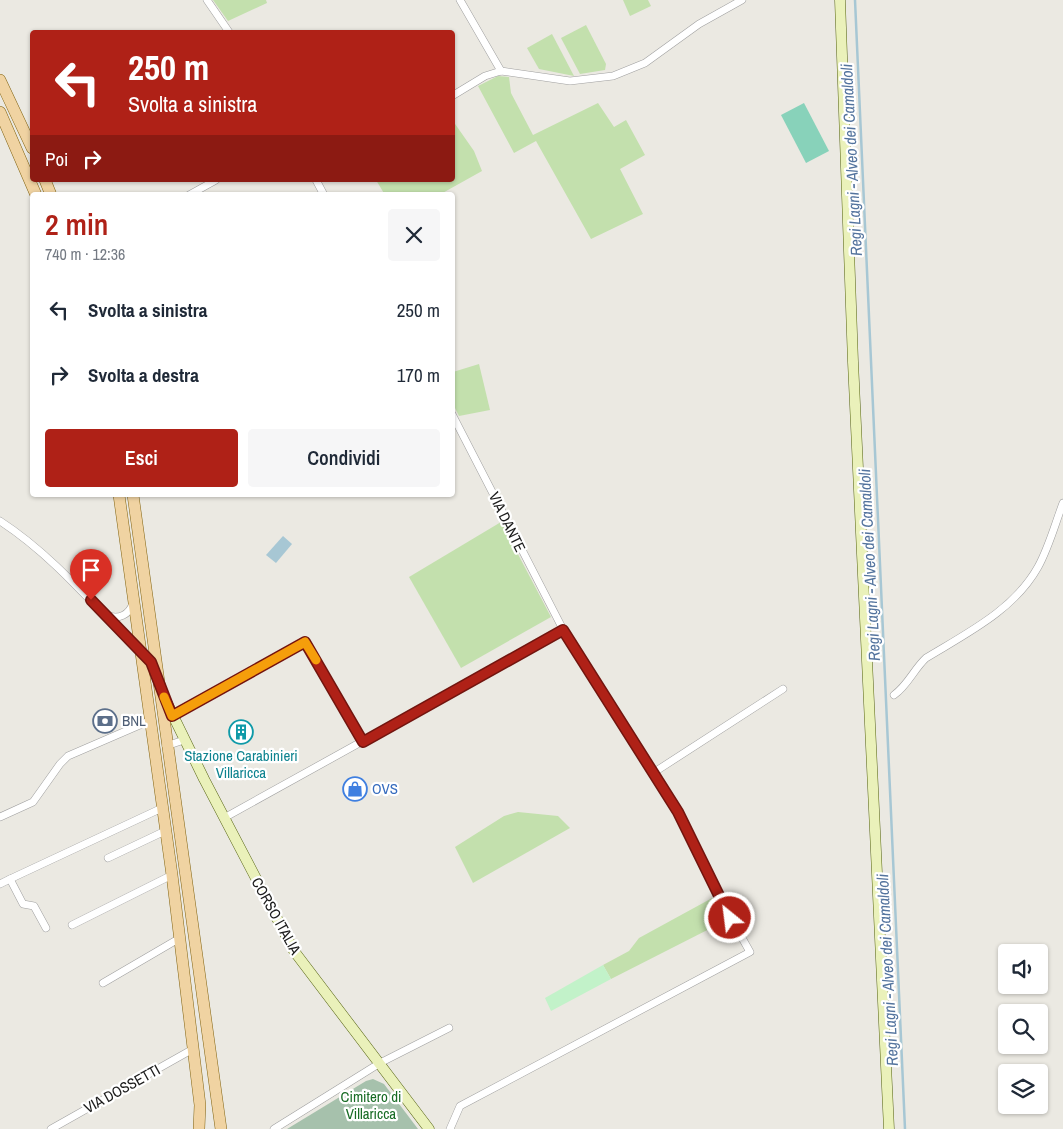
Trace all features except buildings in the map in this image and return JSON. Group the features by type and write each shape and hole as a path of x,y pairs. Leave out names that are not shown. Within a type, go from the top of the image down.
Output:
{"main road":[{"path":"0,80 30,144"},
{"path":"0,112 30,181"},
{"path":"119,497 142,676 172,874 200,1105 199,1129"},
{"path":"133,497 166,746 221,1129"},
{"path":"140,652 157,676"},
{"path":"142,676 148,666 157,676"}],"street":[{"path":"207,0 228,30"},
{"path":"460,0 501,71"},
{"path":"455,94 485,76 501,71 570,81 613,76 645,63 699,24 742,0"},
{"path":"840,0 853,362 889,1129"},
{"path":"194,192 212,182"},
{"name":"VIA DANTE","path":"450,1129 460,1106 750,952 715,890 678,812 563,630 455,420"},
{"path":"894,695 901,690 919,664 926,658 992,617 1016,596 1037,568 1063,503"},
{"path":"0,521 24,537 106,614 140,652"},
{"path":"106,614 118,617 125,615 130,612 134,602"},
{"path":"224,818 563,630"},
{"path":"172,716 305,642 363,742"},
{"name":"CORSO ITALIA","path":"157,676 172,716 294,951 429,1129"},
{"path":"653,773 783,689"},
{"path":"0,817 33,802 68,756 149,720"},
{"path":"166,746 184,740"},
{"path":"0,884 162,808"},
{"path":"108,858 165,831"},
{"path":"72,925 172,874"},
{"path":"10,879 23,904 34,906 46,928"},
{"path":"103,983 180,938"},
{"path":"274,1129 380,1063 449,1028"},
{"name":"VIA DOSSETTI","path":"51,1129 192,1049"}],"green space":[{"path":"213,0 266,0 267,3 228,21"},
{"path":"623,0 648,0 651,6 630,16"},
{"path":"586,25 606,64 605,70 580,74 561,38"},
{"path":"552,34 574,76 539,69 527,48"},
{"path":"498,76 509,77 511,93 533,135 598,103 614,127 626,120 645,155 620,169 643,214 591,239 536,141 514,153 478,86"},
{"path":"804,103 829,151 806,163 781,115"},
{"path":"455,124 474,151 482,171 444,192 383,192 377,182 455,182"},
{"path":"479,364 490,410 459,416 455,408 455,371"},
{"path":"501,522 551,617 461,668 409,577"},
{"path":"518,812 558,816 570,828 473,883 455,847 504,816"},
{"path":"714,897 725,921 611,979 603,965 629,951 639,938"},
{"path":"603,965 611,979 551,1011 545,998"},
{"name":"Cimitero di Villaricca","path":"373,1079 384,1084 418,1129 287,1129 366,1081"}],"water":[{"path":"283,536 292,544 276,563 266,555"}],"waterway":[{"name":"Regi Lagni - Alveo dei Camaldoli","path":"855,0 905,1129"}],"slow traffic":[{"path":"164,697 172,716 181,713 305,642 316,660"}],"place":[{"name":"BNL","path":"105,721"},
{"name":"Stazione Carabinieri Villaricca","path":"241,732"},
{"name":"OVS","path":"355,789"}],"route":[{"path":"91,600 151,662 156,670 158,681 172,716 181,713 305,642 363,742 563,630 678,812 730,918"}]}
